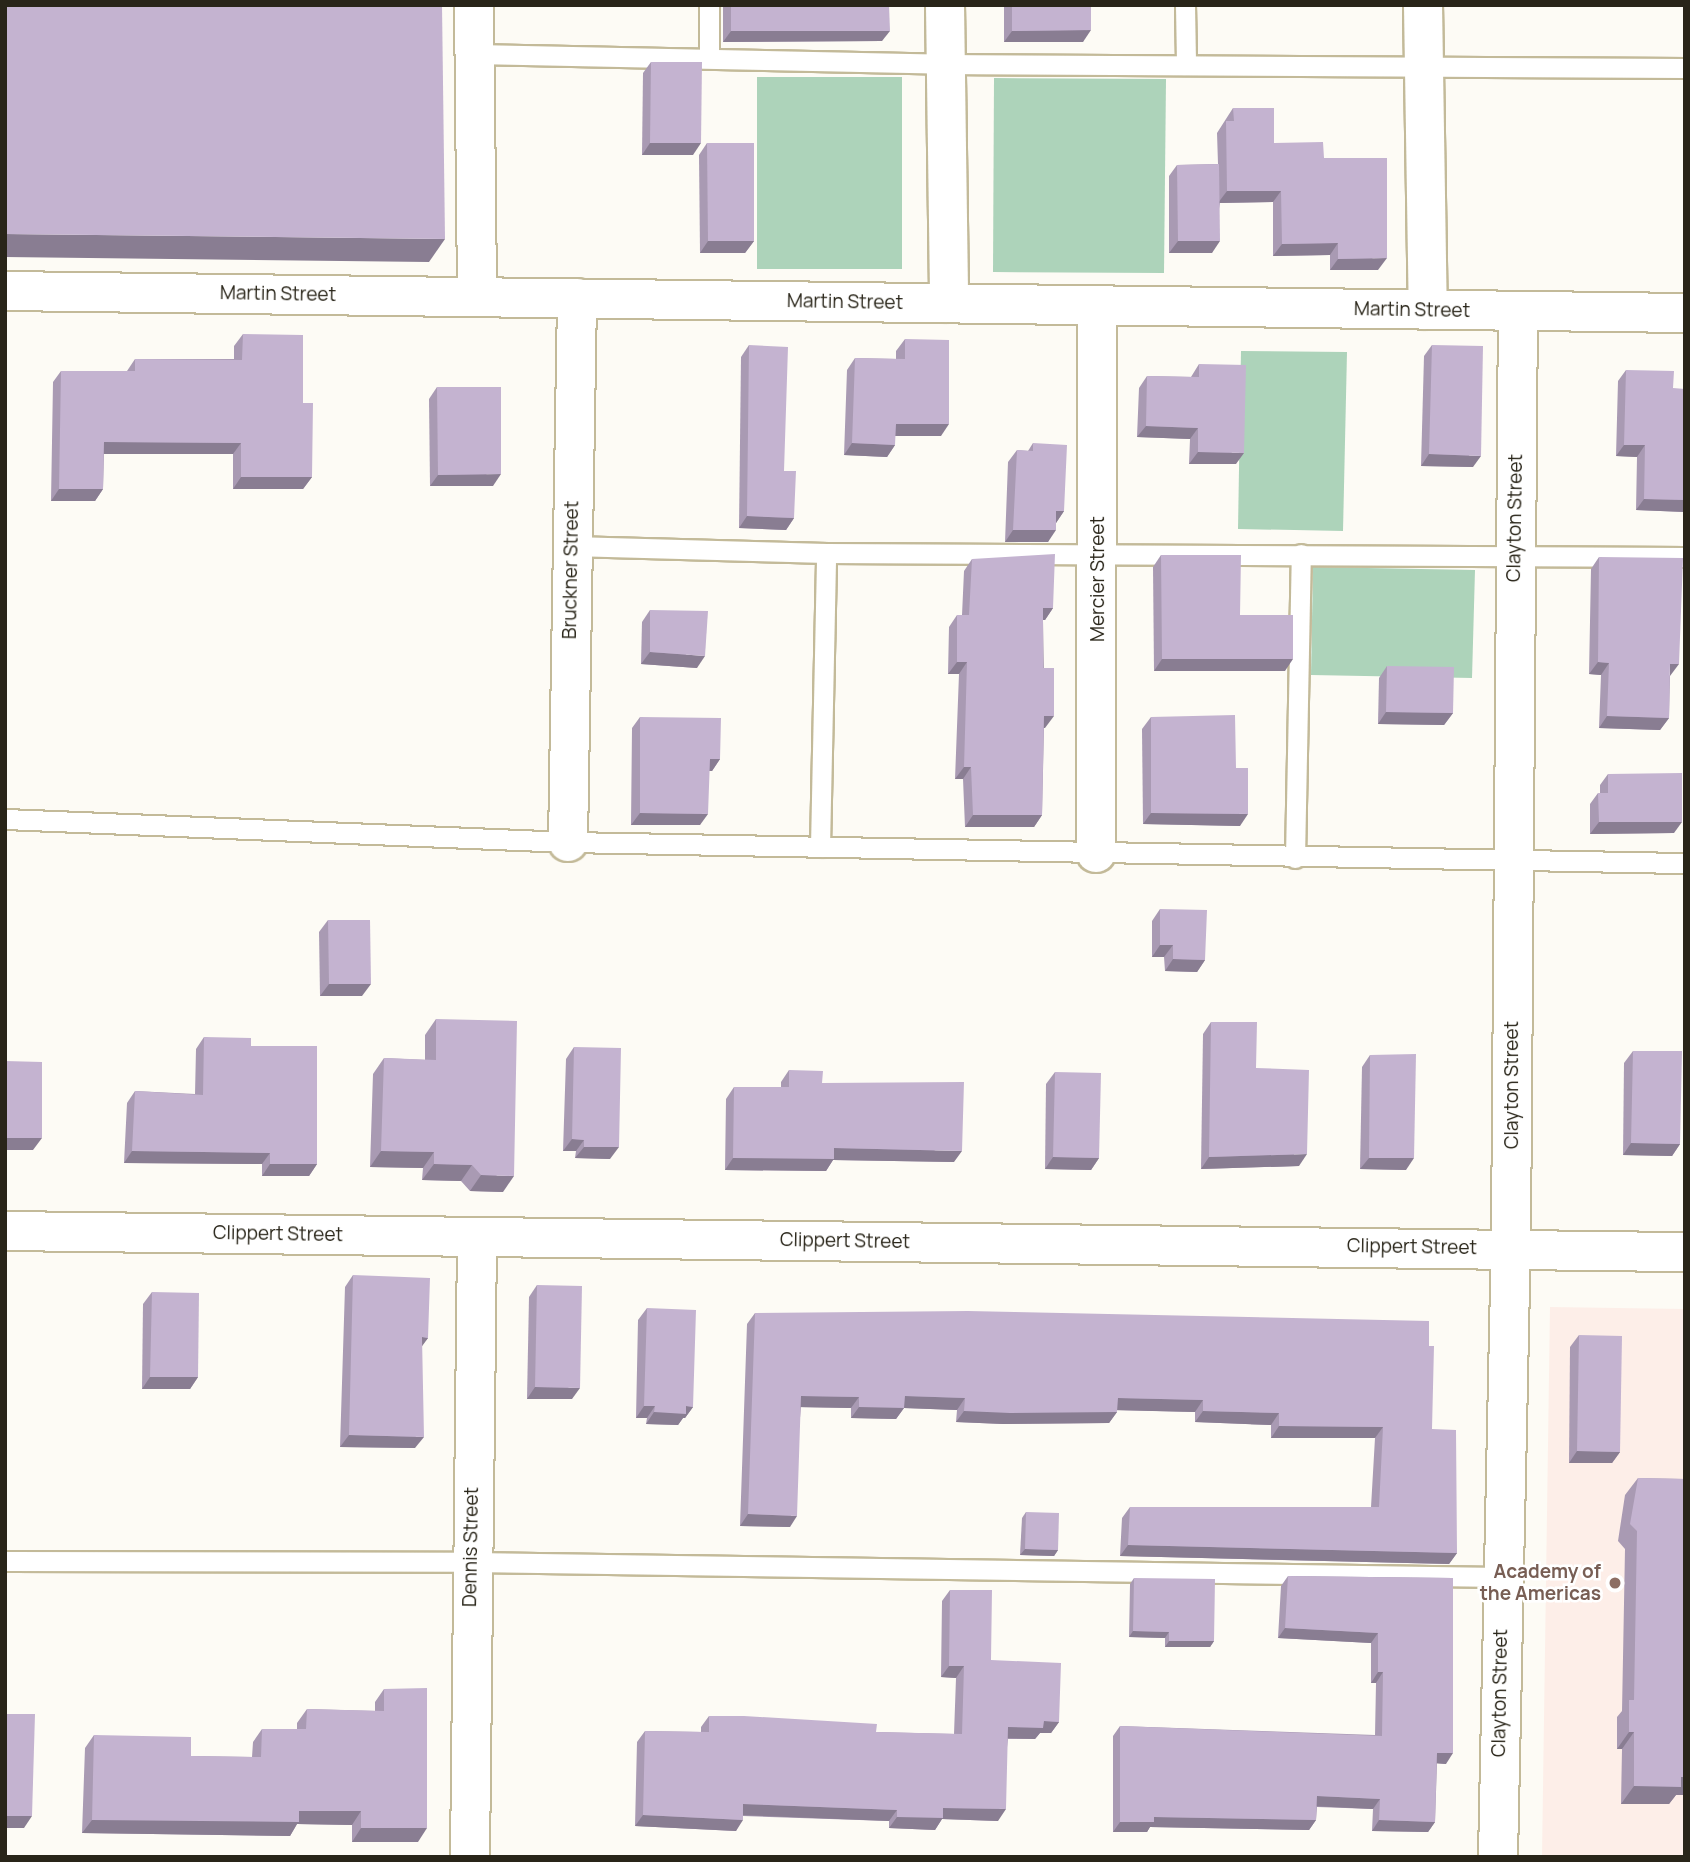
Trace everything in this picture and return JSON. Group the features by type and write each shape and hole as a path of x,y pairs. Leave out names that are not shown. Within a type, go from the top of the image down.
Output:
{"street":[{"path":"474,5 477,297"},
{"path":"945,5 949,303"},
{"path":"1423,5 1428,310"},
{"name":"Martin Street","path":"5,291 1685,313"},
{"name":"Bruckner Street","path":"568,842 577,298"},
{"name":"Mercier Street","path":"1096,853 1099,555 1097,305"},
{"name":"Clayton Street","path":"1498,1857 1514,862 1514,554 1518,312"},
{"name":"Clippert Street","path":"5,1231 1685,1252"},
{"name":"Dennis Street","path":"470,1857 470,1562 477,1237"}],"lane":[{"path":"709,5 709,56"},
{"path":"1185,5 1186,65"},
{"path":"475,54 709,56 946,64 1685,68"},
{"path":"571,546 826,553 1514,554 1685,557"},
{"path":"820,847 826,553"},
{"path":"1295,858 1301,554"},
{"path":"5,819 568,842 1295,858 1685,863"},
{"path":"5,1561 470,1562 1501,1577"}],"shaded area":[{"name":"Academy of the Americas","path":"1550,1307 1685,1309 1685,1857 1542,1857"}],"green space":[{"path":"757,77 902,77 902,269 757,269"},
{"path":"994,78 1166,79 1164,273 993,272"},
{"path":"1241,351 1347,352 1343,531 1238,529"},
{"path":"1313,567 1475,570 1472,678 1311,675"}],"building":[{"path":"5,5 442,5 445,239 5,234"},
{"path":"731,5 889,5 890,31 731,31"},
{"path":"1012,5 1091,5 1091,30 1012,31"},
{"path":"651,62 702,62 701,143 650,143"},
{"path":"1233,108 1274,108 1274,143 1323,142 1324,158 1387,158 1387,258 1338,259 1338,243 1282,244 1281,191 1227,191 1226,121 1234,121"},
{"path":"707,143 754,143 754,241 708,241"},
{"path":"1219,164 1220,241 1178,241 1177,165"},
{"path":"243,334 303,335 303,403 313,403 312,477 241,477 241,443 104,442 103,489 59,489 61,371 135,371 135,359 242,360"},
{"path":"905,339 949,340 949,424 896,424 895,445 852,443 855,358 905,359"},
{"path":"749,345 788,347 784,471 796,471 794,518 747,516"},
{"path":"1432,345 1483,346 1481,456 1429,454"},
{"path":"1199,364 1246,365 1244,453 1198,452 1198,428 1146,426 1147,376 1199,377"},
{"path":"1626,370 1674,371 1673,388 1685,389 1685,500 1644,499 1645,445 1624,445"},
{"path":"437,387 501,387 501,474 438,475"},
{"path":"1033,443 1067,445 1064,511 1056,511 1056,530 1013,530 1017,450 1033,451"},
{"path":"1055,554 1053,608 1043,608 1043,668 1054,668 1054,716 1044,716 1042,815 973,815 971,767 964,767 967,662 957,662 957,615 969,615 972,559"},
{"path":"1161,555 1241,555 1240,615 1293,615 1293,659 1162,659"},
{"path":"1599,557 1683,558 1679,664 1670,664 1669,718 1607,716 1609,663 1598,662"},
{"path":"650,610 708,611 705,656 650,652"},
{"path":"1387,666 1454,667 1453,713 1386,712"},
{"path":"1235,715 1236,768 1248,768 1248,814 1151,813 1151,717"},
{"path":"640,717 721,718 720,759 710,759 708,814 640,813"},
{"path":"1682,773 1682,822 1599,822 1598,793 1608,793 1608,774"},
{"path":"1160,909 1207,910 1205,960 1173,959 1173,945 1160,945"},
{"path":"328,920 370,920 371,984 329,984"},
{"path":"436,1019 517,1021 514,1176 481,1175 472,1165 434,1164 434,1152 381,1151 384,1058 436,1060"},
{"path":"1211,1022 1257,1022 1256,1068 1309,1070 1307,1154 1209,1157"},
{"path":"204,1037 251,1038 251,1046 317,1046 317,1164 270,1164 270,1153 132,1151 135,1091 203,1095"},
{"path":"574,1047 621,1048 619,1147 584,1147 584,1140 572,1139"},
{"path":"1633,1051 1682,1051 1680,1144 1631,1143"},
{"path":"1416,1054 1414,1158 1369,1158 1370,1055"},
{"path":"5,1061 42,1062 42,1138 5,1138"},
{"path":"789,1070 823,1071 822,1083 964,1082 962,1151 834,1148 834,1159 733,1158 734,1087 789,1087"},
{"path":"1055,1072 1101,1073 1099,1158 1053,1157"},
{"path":"353,1275 430,1278 428,1338 422,1337 424,1437 349,1435"},
{"path":"537,1285 582,1286 580,1388 535,1387"},
{"path":"152,1292 199,1293 198,1377 150,1377"},
{"path":"647,1308 696,1310 693,1407 686,1406 686,1414 654,1412 655,1406 644,1406"},
{"path":"968,1311 1429,1321 1429,1346 1434,1346 1432,1429 1456,1430 1457,1553 1128,1545 1130,1507 1379,1507 1383,1427 1279,1426 1279,1413 1203,1411 1203,1400 1118,1398 1117,1412 1010,1413 964,1411 965,1398 905,1396 904,1408 859,1407 859,1397 801,1396 797,1516 748,1514 755,1313"},
{"path":"1579,1335 1622,1336 1620,1452 1577,1451"},
{"path":"1638,1478 1685,1479 1685,1777 1681,1777 1681,1787 1634,1786 1634,1732 1629,1732 1629,1700 1634,1700 1637,1531 1630,1524"},
{"path":"1026,1512 1059,1513 1058,1550 1025,1549"},
{"path":"1288,1576 1453,1578 1453,1753 1437,1753 1435,1822 1379,1820 1380,1799 1317,1796 1316,1820 1154,1817 1154,1822 1120,1822 1120,1726 1382,1736 1383,1672 1378,1672 1378,1633 1285,1628"},
{"path":"1134,1578 1215,1579 1214,1641 1169,1641 1169,1632 1133,1631"},
{"path":"950,1590 992,1590 991,1660 1061,1663 1059,1722 1044,1721 1043,1728 1008,1727 1006,1809 943,1808 943,1818 897,1817 897,1810 743,1804 743,1820 643,1815 645,1731 709,1732 709,1716 744,1716 877,1724 876,1732 962,1734 964,1666 949,1666"},
{"path":"427,1688 427,1828 361,1828 361,1811 299,1811 299,1822 92,1820 94,1735 191,1737 191,1756 261,1757 262,1729 306,1729 307,1709 384,1711 384,1689"},
{"path":"5,1714 35,1714 32,1816 5,1816"}],"place":[{"name":"Academy of the Americas","path":"1615,1583"}]}
